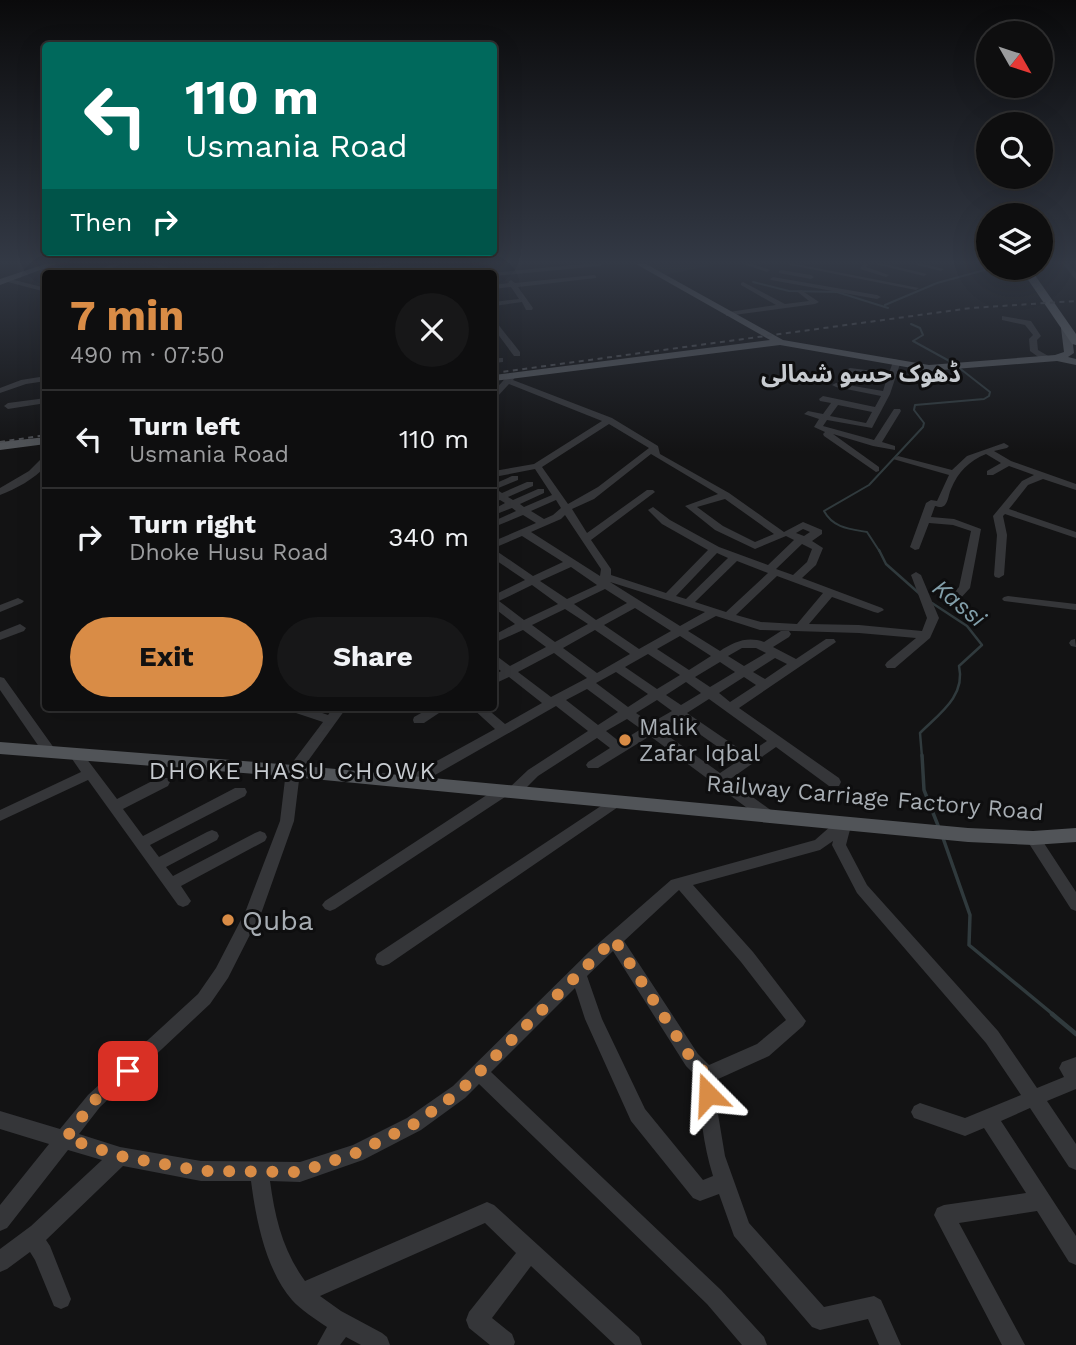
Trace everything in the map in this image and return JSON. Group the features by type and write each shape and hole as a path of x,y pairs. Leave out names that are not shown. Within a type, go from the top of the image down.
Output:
{"main road":[{"path":"752,327 780,342"},
{"path":"497,378 780,342 929,368 1052,358 1069,353 1071,327"},
{"path":"1052,358 1076,362"},
{"path":"0,446 42,441"},
{"name":"Railway Carriage Factory Road","path":"0,748 293,771 968,835 1033,838 1076,835"}],"street":[{"path":"1031,327 1037,336 1033,339 1034,351 1052,358"},
{"path":"497,329 517,354"},
{"path":"869,426 886,394 897,361"},
{"path":"850,370 891,376"},
{"path":"497,392 511,378 609,420 655,448"},
{"path":"0,391 42,379"},
{"path":"24,382 8,406 42,401"},
{"path":"836,385 886,394"},
{"path":"823,399 909,414"},
{"path":"836,402 818,427 892,449"},
{"path":"876,444 897,411"},
{"path":"808,414 884,430"},
{"path":"497,473 537,466 609,420"},
{"path":"824,429 823,431 876,469"},
{"path":"915,547 931,503 941,504 953,472 965,460 1004,446"},
{"path":"655,448 656,455 726,495 781,536 755,546 719,528 690,506 726,495"},
{"path":"497,544 557,517 566,508 578,504 618,479 642,456 655,448"},
{"path":"986,452 1041,476 1076,487"},
{"path":"898,458 953,472"},
{"path":"0,482 42,462"},
{"path":"0,492 42,463"},
{"path":"990,474 1008,463"},
{"path":"497,638 566,604 603,581 606,569 537,466"},
{"path":"999,575 1002,535 998,516 1005,511 1025,483 1041,476"},
{"path":"497,492 515,478"},
{"path":"497,493 530,484"},
{"path":"497,511 541,491"},
{"path":"585,539 650,492"},
{"path":"497,495 543,523"},
{"path":"497,523 552,498"},
{"path":"653,510 666,522 715,549 878,610"},
{"path":"1005,511 1076,534"},
{"path":"925,520 954,522 976,529 964,588 956,598"},
{"path":"523,532 765,685"},
{"path":"728,616 803,540 818,548 812,563 795,579"},
{"path":"668,597 715,549"},
{"path":"497,556 596,625 688,676 834,782"},
{"path":"688,604 735,557"},
{"path":"497,599 570,563"},
{"path":"891,665 926,635 933,618 916,575"},
{"path":"603,581 668,597 760,626 859,629 926,635"},
{"path":"799,628 830,592"},
{"path":"1008,599 1076,607"},
{"path":"0,608 18,601"},
{"path":"497,603 554,647 628,712 767,815"},
{"path":"497,678 636,603"},
{"path":"409,783 714,612"},
{"path":"0,636 20,628"},
{"path":"593,765 744,672 785,634"},
{"path":"330,905 509,791 597,731 746,642 770,650 796,664"},
{"path":"731,707 830,642"},
{"path":"497,662 620,749"},
{"path":"616,666 747,761"},
{"path":"0,681 49,751"},
{"path":"303,711 332,721"},
{"path":"0,1221 94,1101 188,1016 222,973 254,911 287,821 293,771 338,711"},
{"path":"419,720 435,711"},
{"path":"482,711 503,729"},
{"path":"720,780 776,741"},
{"path":"75,753 183,901"},
{"path":"0,816 89,774"},
{"path":"114,807 163,782"},
{"path":"141,844 240,793"},
{"path":"383,959 616,801"},
{"path":"0,1120 120,1156 201,1171 300,1172 356,1153 414,1124 459,1092 614,939 676,884 820,844 845,822"},
{"path":"845,822 839,845 862,889 992,1037 1076,1160"},
{"path":"156,865 212,836"},
{"path":"170,884 260,837"},
{"path":"1033,838 1076,905"},
{"path":"681,883 747,957 797,1021 763,1050 706,1074"},
{"path":"614,939 692,1060 706,1074 716,1156 741,1229 820,1320 874,1307 890,1345"},
{"path":"578,974 594,1019 638,1115 700,1191 725,1182"},
{"path":"920,1112 965,1126 1076,1079 1068,1068 1076,1065"},
{"path":"479,1072 714,1297 756,1345"},
{"path":"988,1117 1076,1255"},
{"path":"0,1262 32,1238 120,1156"},
{"path":"259,1171 267,1228 284,1271 300,1294 342,1324 379,1345"},
{"path":"1014,1345 944,1215 1042,1200"},
{"path":"300,1294 487,1212 631,1345"},
{"path":"32,1238 43,1253 61,1299"},
{"path":"501,1345 504,1342 477,1320 530,1251"},
{"path":"328,1345 342,1324"}],"waterway":[{"name":"Kassi","path":"917,327 923,335 913,341 953,363"},
{"name":"Kassi","path":"880,552 867,532 837,524 824,511 869,485 923,427 924,423 914,410 915,405 984,399 989,396 990,392 958,367"},
{"name":"Kassi","path":"880,552 886,564 921,595"},
{"name":"Kassi","path":"922,757 920,733 949,704 959,686 959,666 982,645 967,626 932,603"},
{"name":"Kassi","path":"922,755 924,790 939,828"},
{"name":"Kassi","path":"943,838 970,915 969,945 1055,1016"},
{"name":"Kassi","path":"1052,1014 1076,1034"}],"railway":[{"path":"497,373 833,327"},
{"path":"0,442 42,436"}],"place":[{"name":"Malik Zafar Iqbal","path":"625,740"},
{"name":"Quba","path":"228,920"}],"district":[{"name":"ڈھوک حسو شمالی","path":"861,374"},
{"name":"DHOKE HASU CHOWK","path":"293,771"}],"route":[{"path":"128,1071 94,1101 66,1138 120,1156 201,1171 300,1172 356,1153 414,1124 459,1092 614,939 692,1060 706,1074 708,1094"}]}
